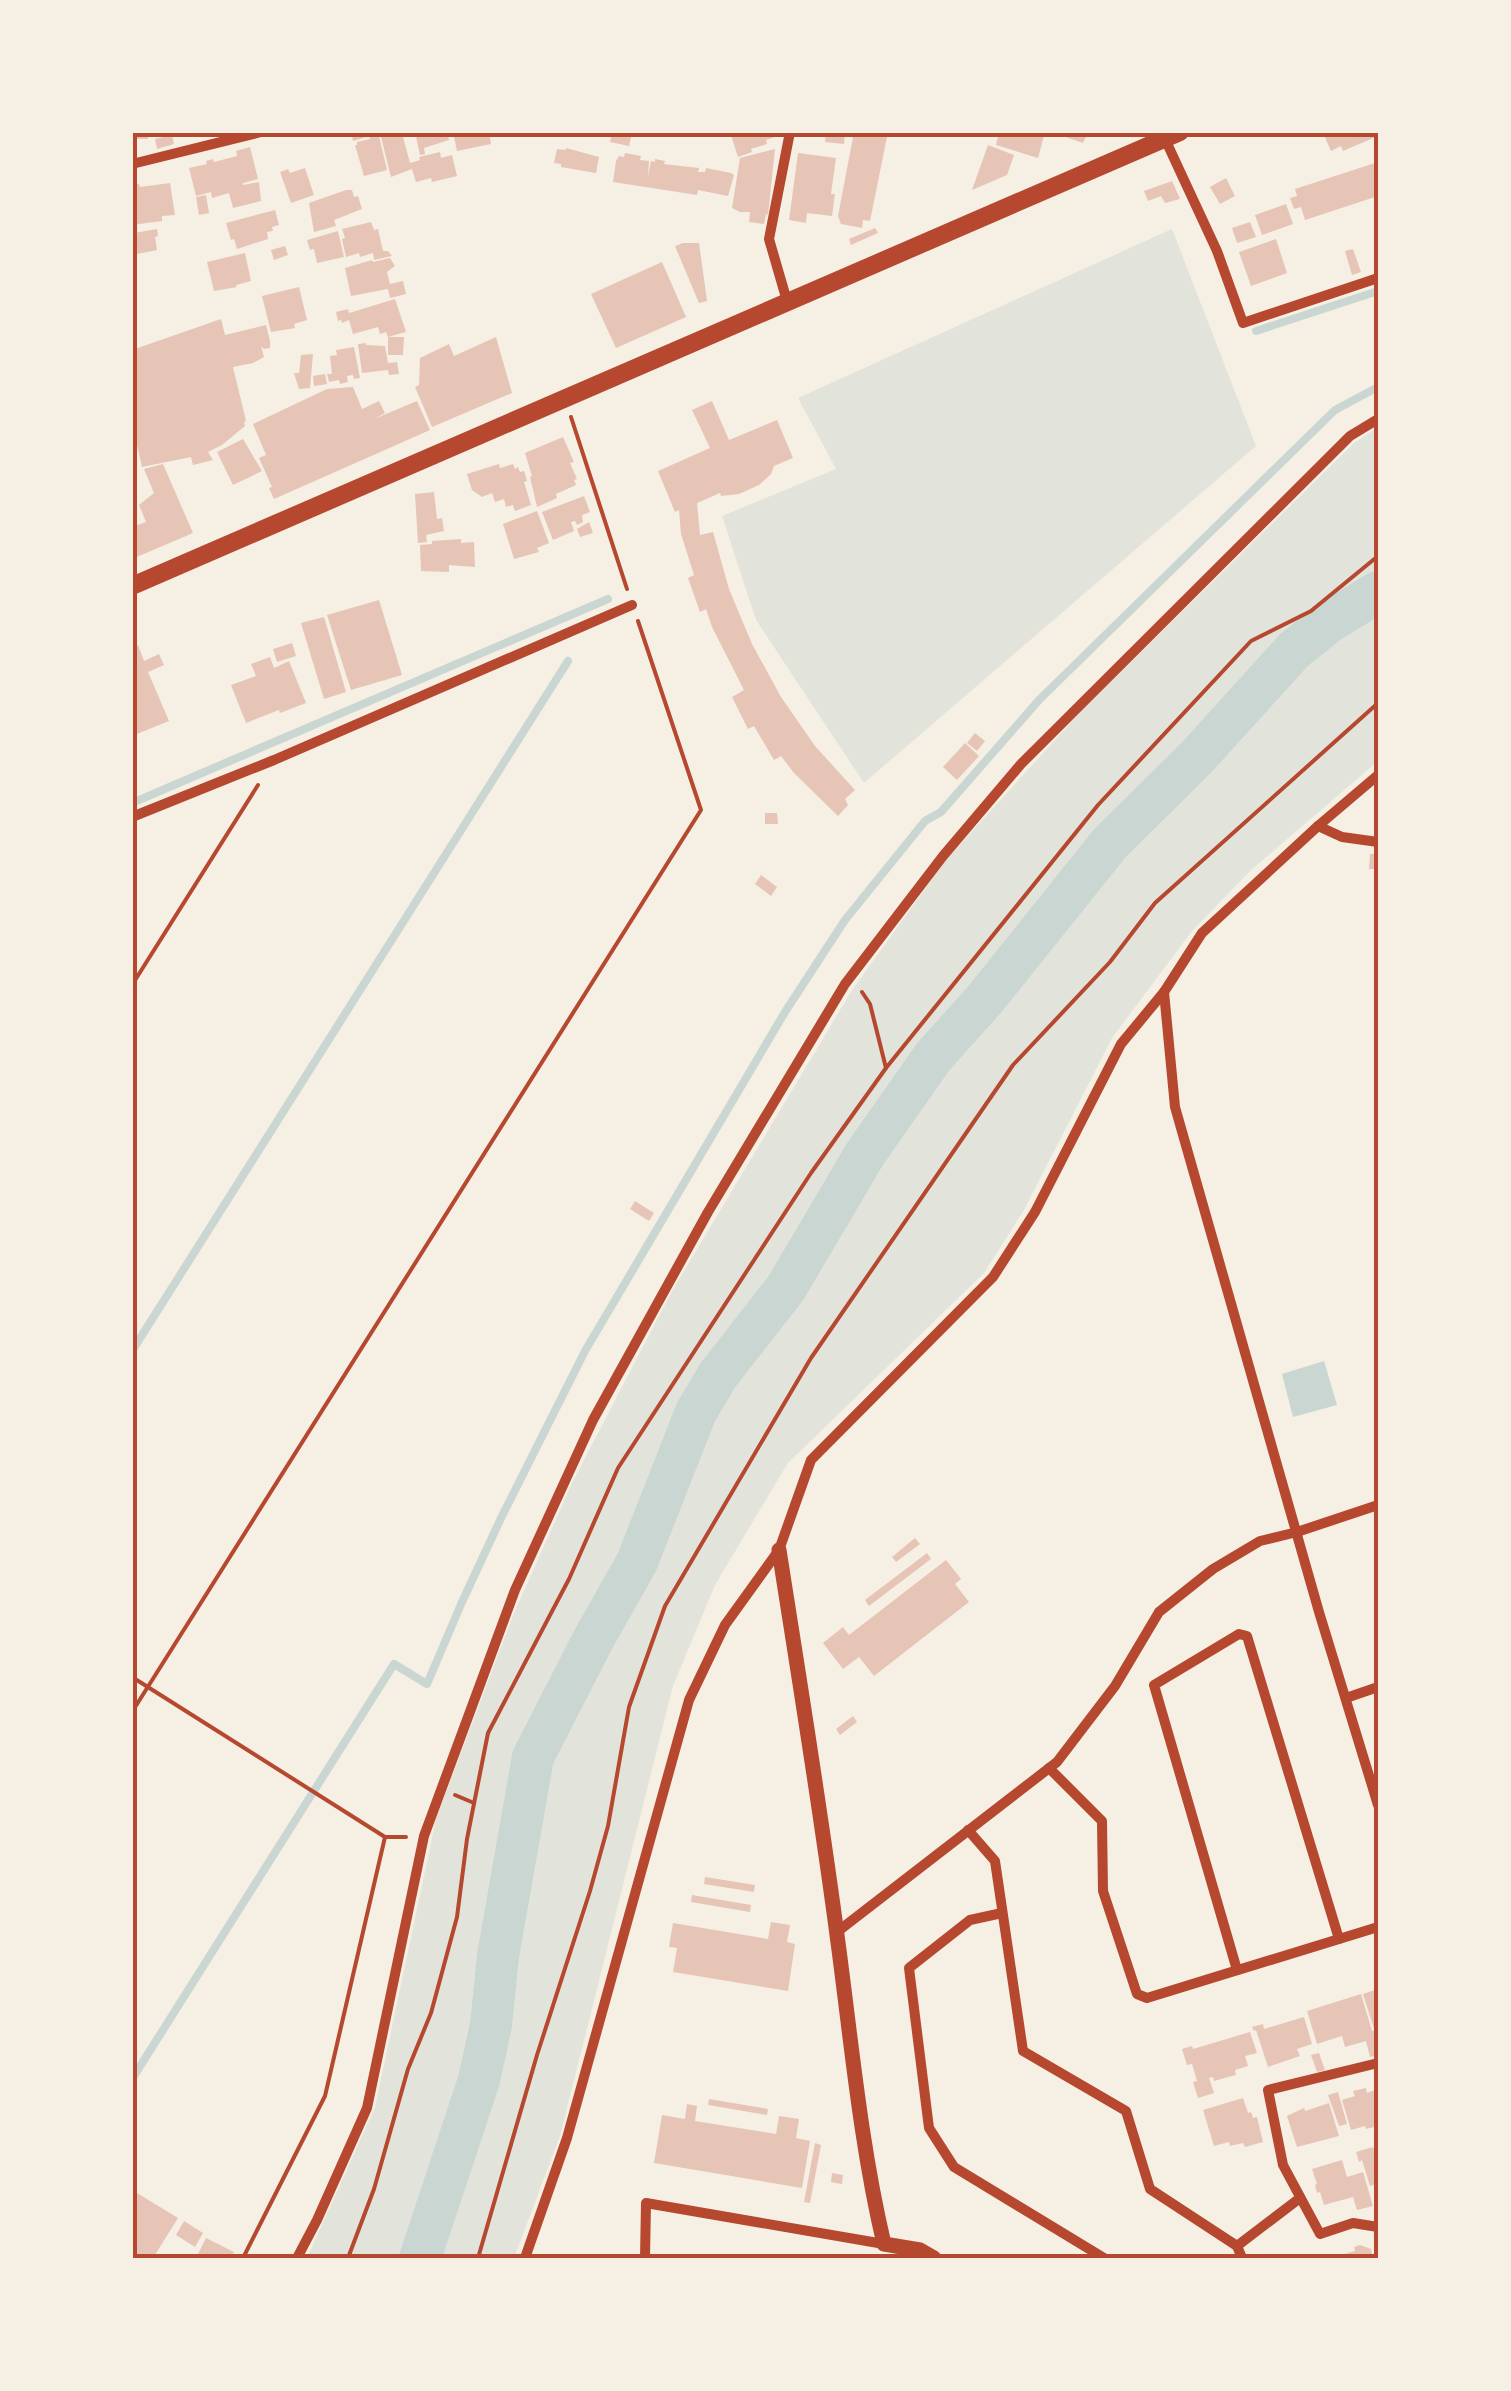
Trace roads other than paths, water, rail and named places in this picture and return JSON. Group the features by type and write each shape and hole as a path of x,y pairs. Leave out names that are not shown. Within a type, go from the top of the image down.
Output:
{"main road":[{"path":"132,586 1173,136"}],"street":[{"path":"132,164 260,132"},
{"path":"787,302 769,238 790,132"},
{"path":"1173,136 1243,323 1378,278"},
{"path":"297,2258 367,2108 424,1836 514,1590 592,1420 708,1212 846,984 943,856 1021,764 1350,436 1378,420"},
{"path":"132,817 632,605"},
{"path":"525,2258 568,2138 689,1700 725,1625 779,1550 812,1460 994,1277 1035,1212 1121,1044 1164,992 1202,933 1378,775"},
{"path":"1318,826 1342,838 1378,842"},
{"path":"1164,992 1175,1106 1378,1805"},
{"path":"837,1932 1057,1762 1114,1686 1160,1612 1213,1569 1260,1541 1378,1506"},
{"path":"779,1550 837,1932 859,2120 884,2244"},
{"path":"1237,1970 1154,1685 1239,1634 1246,1636 1340,1939"},
{"path":"1346,1698 1378,1687"},
{"path":"1049,1768 1102,1822 1104,1891 1137,1994 1147,1998 1378,1927"},
{"path":"968,1830 995,1861 1023,2051 1126,2111 1150,2189 1237,2246 1242,2258"},
{"path":"1002,1913 970,1920 910,1968 930,2128 954,2167 1104,2258"},
{"path":"1378,2063 1268,2090 1283,2166 1320,2234 1353,2223 1378,2229"},
{"path":"1237,2246 1300,2198"},
{"path":"645,2258 646,2204 920,2250 934,2258"},
{"path":"1072,2258 1081,2244"}],"waterway":[{"path":"1256,331 1378,291"},
{"path":"132,2079 394,1664 427,1684 502,1516 585,1351 785,1012 845,920 925,821 941,812 1039,700 1335,410 1378,387"},
{"path":"420,2258 479,2080 533,1757 637,1562 696,1412 718,1375 786,1288 865,1154 933,1057 985,999 1110,843 1196,758 1294,650 1329,622 1378,592"},
{"path":"132,803 608,599"},
{"path":"132,1351 568,661"}]}
